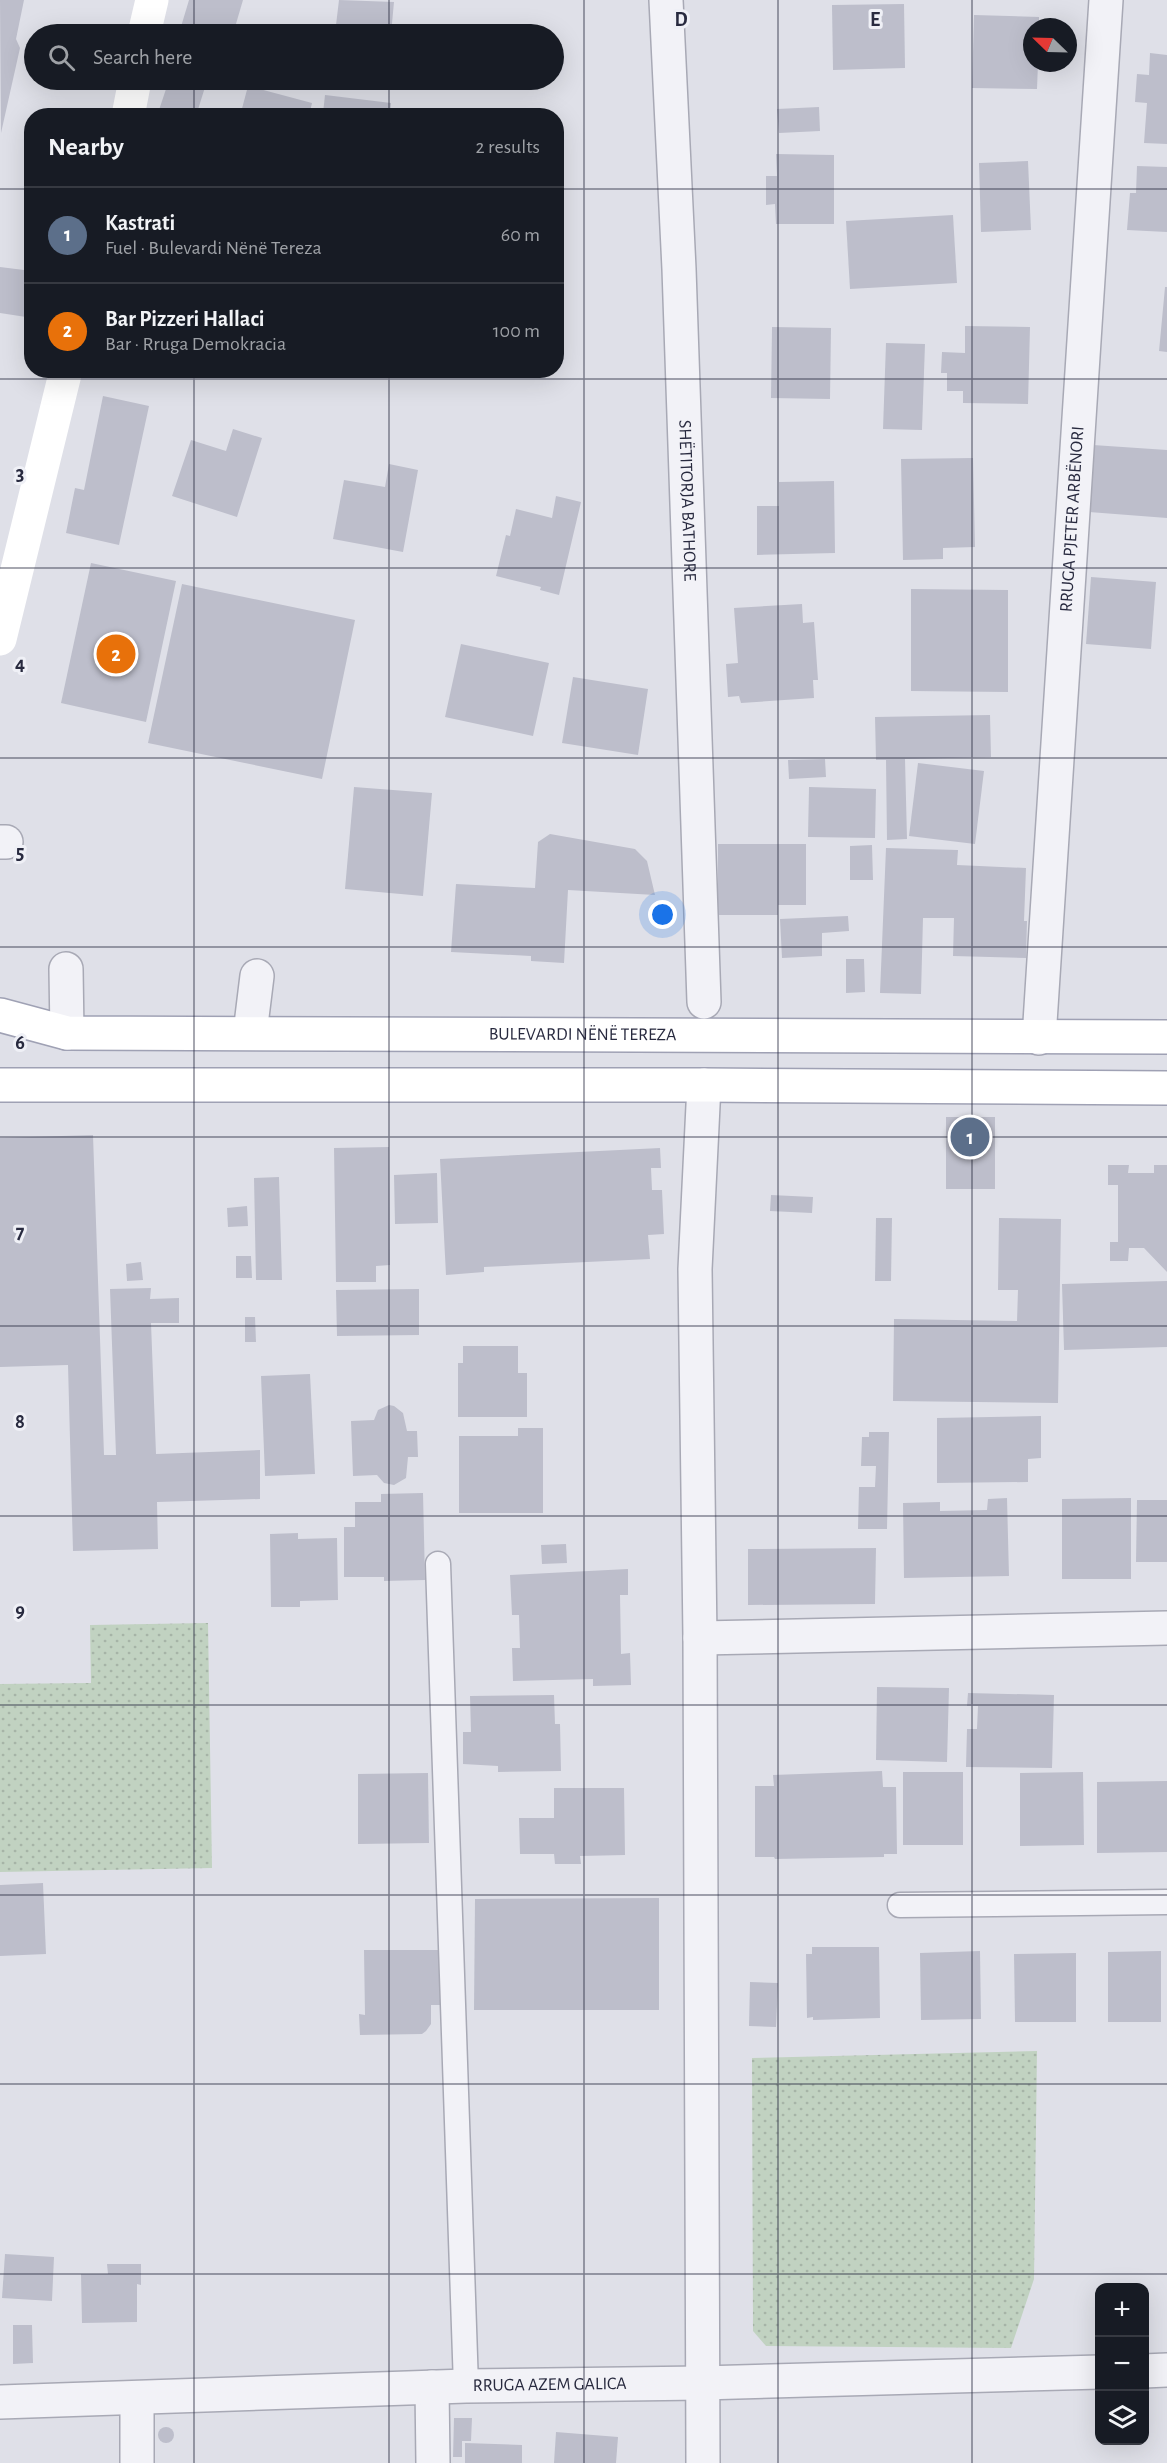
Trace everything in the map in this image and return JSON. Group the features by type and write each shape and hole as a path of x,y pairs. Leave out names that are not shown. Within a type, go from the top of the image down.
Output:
{"main road":[{"path":"146,24 152,0"},
{"path":"130,108 133,90"},
{"path":"1,634 64,378"},
{"name":"BULEVARDI NËNË TEREZA","path":"0,1015 26,1024 67,1033 1167,1037"},
{"path":"0,1085 704,1085 1167,1088"}],"street":[{"name":"SHËTITORJA BATHORE","path":"666,0 679,269 704,1002"},
{"name":"RRUGA PJETER ARBËNORI","path":"1040,1038 1106,0"},
{"path":"66,969 67,1033"},
{"path":"250,1033 257,976"},
{"path":"703,2463 700,1638 695,1269 704,1085"},
{"path":"700,1638 1167,1628"},
{"path":"1149,2371 1167,2370"},
{"name":"RRUGA AZEM GALICA","path":"0,2402 466,2386 702,2383 1095,2372"},
{"path":"432,2387 434,2463"},
{"path":"137,2398 137,2463"}],"lane":[{"path":"704,1002 705,1035"},
{"path":"438,1564 466,2386"},
{"path":"900,1905 1167,1902"}],"green space":[{"path":"208,1623 212,1868 0,1872 0,1684 91,1683 90,1625"},
{"path":"1037,2051 1034,2279 1011,2348 766,2346 753,2331 752,2058"}],"building":[{"path":"0,0 24,0 16,39 20,48 1,133"},
{"path":"189,0 243,0 236,24 182,24"},
{"path":"339,0 394,2 392,24 336,24"},
{"path":"904,4 905,68 833,70 832,5"},
{"path":"974,15 1039,17 1023,18 1023,72 1038,72 1037,89 972,88"},
{"path":"1150,53 1167,55 1167,144 1144,143 1147,103 1135,102 1137,74 1149,75"},
{"path":"166,90 204,90 198,108 160,108"},
{"path":"247,90 263,90 312,103 311,108 242,108"},
{"path":"325,95 391,103 391,108 324,108"},
{"path":"819,107 820,131 779,133 777,109"},
{"path":"776,154 834,155 834,224 776,224 775,204 766,205 766,176 777,176"},
{"path":"1028,161 1031,230 981,232 979,163"},
{"path":"1137,166 1167,167 1167,232 1127,230 1130,193 1136,193"},
{"path":"953,215 957,283 850,289 846,221"},
{"path":"0,267 24,270 24,317 0,313"},
{"path":"1165,287 1167,287 1167,352 1159,351"},
{"path":"965,326 1030,327 1028,404 963,403 963,391 947,391 947,373 941,373 942,352 965,353"},
{"path":"772,327 831,328 830,399 771,398"},
{"path":"886,343 925,344 922,430 883,429"},
{"path":"103,396 149,406 119,545 66,533 75,488 84,490"},
{"path":"233,429 262,438 237,517 172,496 191,440 226,451"},
{"path":"1093,445 1167,450 1167,518 1089,512"},
{"path":"973,458 975,547 943,548 943,559 903,560 901,459"},
{"path":"389,464 418,470 403,552 333,539 344,480 385,487"},
{"path":"834,481 835,553 757,555 757,506 779,506 779,482"},
{"path":"556,496 581,502 559,595 540,590 541,587 496,576 506,535 510,536 516,509 552,518"},
{"path":"91,563 176,581 146,722 61,703"},
{"path":"1091,577 1156,582 1151,649 1086,644"},
{"path":"182,584 355,620 322,779 148,743"},
{"path":"911,589 1008,590 1008,692 911,691"},
{"path":"802,604 803,623 814,622 818,680 813,680 814,698 741,703 739,696 728,697 726,664 738,663 734,608"},
{"path":"461,644 549,663 533,736 445,717"},
{"path":"573,677 648,689 638,755 562,743"},
{"path":"990,715 991,757 905,759 907,839 887,840 886,760 876,760 875,717"},
{"path":"825,759 826,777 789,779 788,760"},
{"path":"918,763 984,771 975,844 909,836"},
{"path":"354,787 432,793 423,896 345,889"},
{"path":"809,787 876,789 875,838 808,837"},
{"path":"550,834 635,849 647,861 655,895 568,890 564,963 531,961 531,956 451,952 456,884 535,888 538,842"},
{"path":"718,844 806,844 806,905 778,905 778,915 718,915"},
{"path":"872,845 873,880 850,880 850,846"},
{"path":"886,848 958,850 957,865 1026,868 1024,921 1027,921 1026,958 953,956 954,918 923,918 921,994 880,993"},
{"path":"848,916 849,931 822,933 822,956 782,958 780,919"},
{"path":"846,959 864,959 865,992 846,993"},
{"path":"946,1117 995,1117 995,1189 946,1189"},
{"path":"93,1135 104,1455 116,1455 110,1289 151,1288 150,1299 179,1298 179,1323 151,1323 156,1454 260,1450 260,1499 157,1502 158,1549 73,1551 68,1365 0,1367 0,1138"},
{"path":"389,1147 390,1265 376,1266 376,1282 336,1282 334,1148"},
{"path":"660,1148 661,1168 651,1168 652,1190 662,1190 664,1234 648,1235 650,1259 484,1267 484,1272 446,1275 440,1159"},
{"path":"1108,1165 1129,1165 1128,1173 1154,1173 1154,1165 1167,1165 1167,1272 1144,1248 1129,1248 1128,1261 1110,1261 1110,1242 1118,1242 1118,1185 1108,1185"},
{"path":"437,1173 438,1223 395,1224 394,1175"},
{"path":"279,1177 282,1280 256,1280 254,1178"},
{"path":"771,1195 813,1197 812,1213 770,1211"},
{"path":"247,1206 248,1226 228,1227 227,1208"},
{"path":"876,1218 892,1218 891,1281 875,1281"},
{"path":"999,1218 1061,1219 1058,1403 893,1401 894,1319 1017,1321 1018,1290 998,1290"},
{"path":"236,1256 251,1256 252,1278 236,1278"},
{"path":"141,1262 143,1280 127,1281 126,1264"},
{"path":"1167,1281 1167,1347 1064,1350 1062,1284"},
{"path":"419,1289 419,1335 337,1336 336,1290"},
{"path":"245,1317 255,1317 256,1342 245,1342"},
{"path":"463,1346 518,1346 518,1373 527,1373 527,1417 458,1417 458,1363 463,1363"},
{"path":"310,1374 315,1474 265,1476 261,1376"},
{"path":"389,1405 403,1413 407,1431 417,1431 418,1457 408,1457 406,1478 394,1485 384,1483 377,1475 353,1476 351,1421 374,1420 378,1410"},
{"path":"1041,1416 1041,1458 1028,1459 1028,1482 937,1483 937,1418"},
{"path":"518,1428 543,1428 543,1513 459,1513 459,1436 518,1436"},
{"path":"869,1432 889,1432 887,1529 858,1529 859,1487 875,1487 876,1466 861,1466 862,1437 869,1437"},
{"path":"423,1493 425,1580 384,1581 384,1577 344,1577 344,1527 355,1527 355,1502 381,1502 381,1494"},
{"path":"1007,1498 1009,1576 904,1578 903,1503 940,1502 940,1511 987,1510 988,1499"},
{"path":"1131,1498 1131,1579 1062,1579 1062,1499"},
{"path":"1137,1500 1167,1500 1167,1562 1136,1562"},
{"path":"298,1533 298,1539 337,1538 338,1600 300,1601 300,1607 271,1607 270,1534"},
{"path":"566,1544 567,1563 542,1564 541,1545"},
{"path":"876,1548 875,1604 748,1605 748,1549"},
{"path":"628,1569 628,1595 620,1595 621,1654 630,1653 631,1685 593,1686 593,1679 513,1681 512,1648 520,1648 519,1615 512,1615 510,1575"},
{"path":"877,1687 949,1688 947,1762 876,1760"},
{"path":"968,1693 1054,1695 1052,1768 966,1767 967,1729 977,1729 978,1706 967,1706"},
{"path":"554,1695 555,1724 560,1724 561,1771 498,1772 498,1766 463,1764 463,1732 471,1732 470,1696"},
{"path":"882,1771 883,1787 896,1787 897,1854 884,1854 884,1857 775,1859 774,1857 755,1857 755,1786 774,1786 773,1775"},
{"path":"903,1772 963,1772 963,1845 903,1845"},
{"path":"1083,1772 1084,1845 1020,1846 1020,1773"},
{"path":"428,1773 429,1843 358,1844 358,1774"},
{"path":"1167,1781 1167,1852 1097,1853 1097,1782"},
{"path":"554,1788 624,1788 625,1855 580,1856 581,1864 555,1864 554,1854 520,1854 519,1818 554,1818"},
{"path":"43,1883 46,1954 0,1956 0,1885"},
{"path":"659,1898 659,2010 474,2010 475,1899"},
{"path":"812,1947 879,1947 880,2018 813,2020 813,2017 807,2018 806,1954 812,1954"},
{"path":"364,1950 441,1950 442,2005 431,2005 431,2024 422,2034 360,2035 359,2014 365,2015"},
{"path":"980,1951 981,2019 921,2020 920,1953"},
{"path":"1161,1951 1161,2022 1108,2022 1108,1952"},
{"path":"1076,1953 1076,2022 1015,2022 1014,1954"},
{"path":"750,1982 778,1983 776,2027 749,2026"},
{"path":"5,2254 54,2257 52,2301 2,2298"},
{"path":"107,2264 141,2264 141,2285 137,2284 137,2322 82,2323 81,2274 108,2274"},
{"path":"13,2325 32,2325 33,2363 13,2364"},
{"path":"454,2418 472,2418 471,2441 462,2441 462,2457 453,2457"},
{"path":"163,2427 169,2427 174,2435 172,2441 163,2443 158,2438 158,2432"},
{"path":"556,2432 618,2437 616,2463 554,2463"},
{"path":"465,2443 522,2445 522,2463 465,2463"}],"place":[{"name":"Bar Pizzeri Hallaci","path":"116,654"},
{"name":"Kastrati","path":"970,1137"}]}
